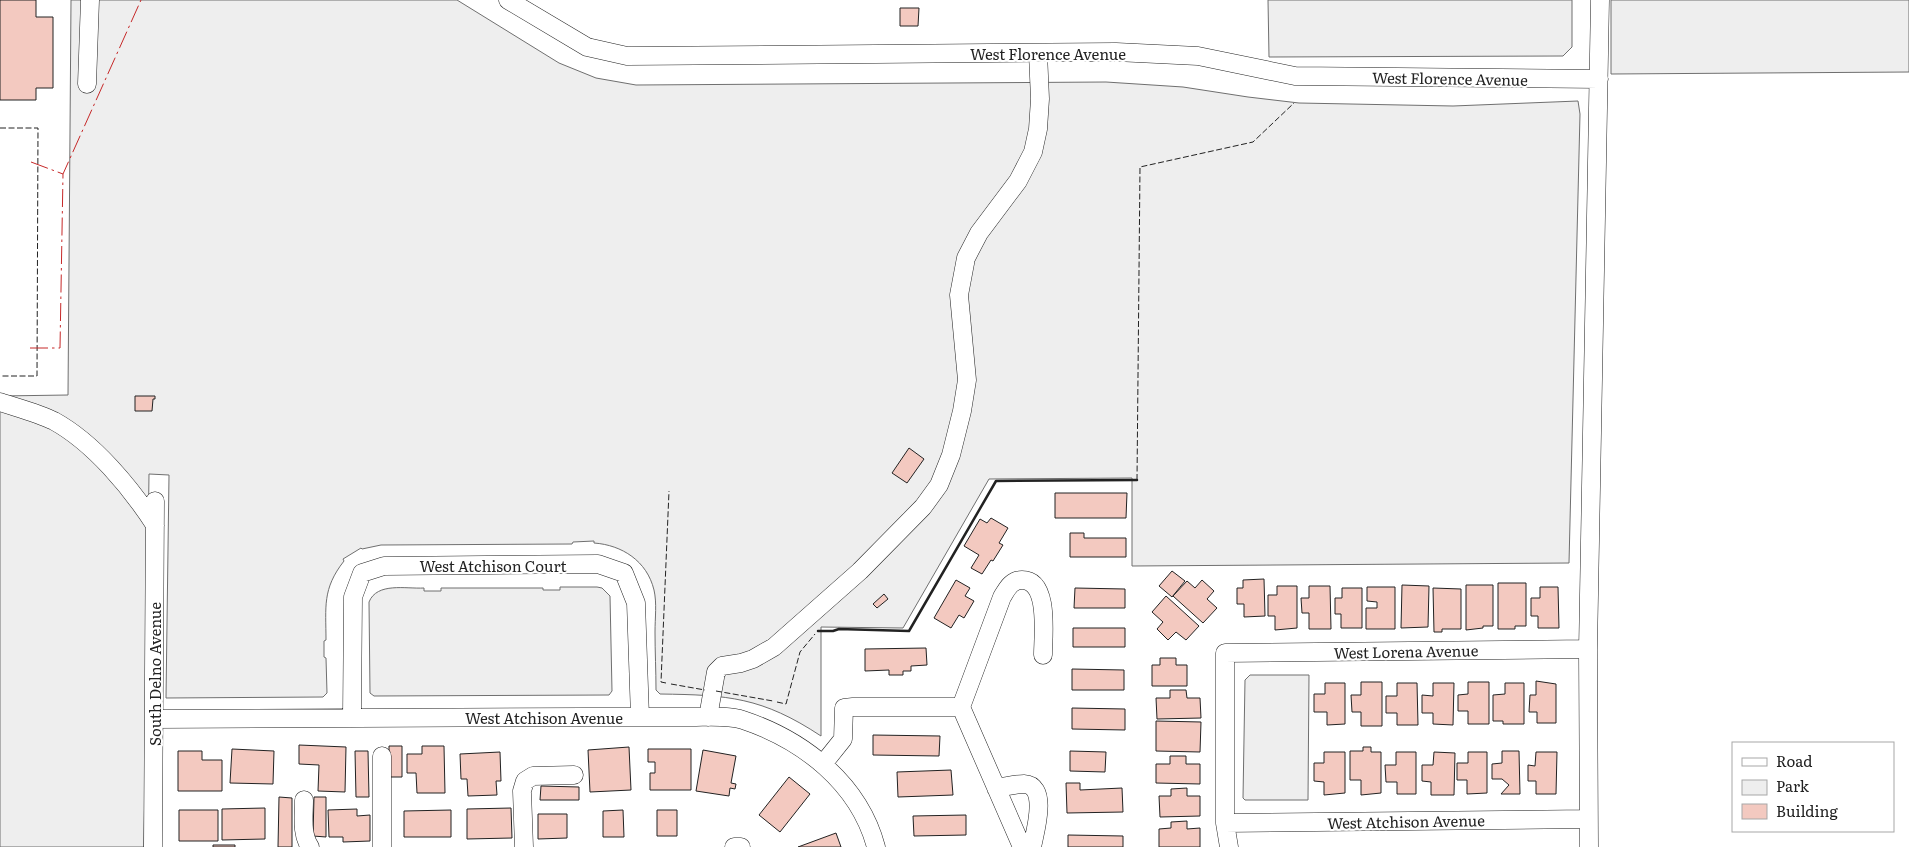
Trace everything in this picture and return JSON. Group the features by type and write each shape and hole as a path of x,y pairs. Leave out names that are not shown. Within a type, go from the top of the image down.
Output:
{"street":[{"path":"87,84 90,0"},
{"name":"West Florence Avenue","path":"508,0 587,47 627,56 1116,52 1198,56 1295,76 1599,80"},
{"path":"1589,847 1588,649 1600,0"},
{"path":"708,717 716,672 722,666 741,664 774,647 860,571 923,508 939,485 952,455 967,380 959,295 966,258 978,233 1018,181 1033,152 1038,129 1040,99 1038,53"},
{"path":"0,402 54,421 94,450 131,491 155,526"},
{"name":"South Delno Avenue","path":"153,847 155,501"},
{"name":"West Atchison Court","path":"352,718 353,597 362,573 384,566 598,564 624,573 636,602 640,717"},
{"path":"1022,847 962,707 1002,597 1008,586 1018,580 1027,580 1036,587 1043,606 1043,655"},
{"name":"West Lorena Avenue","path":"1225,823 1225,653 1588,649"},
{"path":"823,764 843,739 844,708 962,707"},
{"name":"West Atchison Avenue","path":"154,719 640,717 740,719 779,733 823,764 843,784 862,812 876,847"},
{"path":"382,756 382,847"},
{"path":"524,847 522,791 525,781 533,776 574,775"},
{"path":"996,788 1025,784 1032,786 1037,792 1039,801 1038,815 1032,847"},
{"path":"304,800 304,829 306,841 310,847"},
{"name":"West Atchison Avenue","path":"1225,823 1588,820"},
{"path":"1225,823 1229,847"},
{"path":"734,847 741,847"}],"green space":[{"path":"71,0 457,0 559,63 596,78 636,85 1106,82 1183,87 1299,103 1453,106 1578,101 1580,114 1569,563 1132,566 1132,478 989,479 903,628 821,627 821,736 781,713 744,701 725,697 660,694 656,690 655,600 651,580 646,571 632,556 614,547 594,543 594,541 573,542 572,544 381,545 361,548 343,559 344,561 337,571 329,590 326,608 326,640 324,641 327,693 323,697 166,698 169,475 149,474 144,847 0,847 0,396 68,395"},
{"path":"1268,0 1572,0 1572,47 1563,56 1269,57"},
{"path":"1611,0 1909,0 1909,72 1611,74"},
{"path":"560,587 597,587 602,588 610,596 612,691 609,695 374,696 370,693 369,602 378,592 393,588 424,588 424,591 441,591 441,588 543,588 543,590 560,590"},
{"path":"1250,675 1309,675 1308,800 1245,800 1243,798 1245,680"}],"building":[{"path":"0,0 36,0 36,17 53,17 53,88 36,88 36,100 0,100"},
{"path":"900,8 919,8 918,26 900,26"},
{"path":"135,396 155,396 152,411 135,411"},
{"path":"909,448 924,459 907,483 892,473"},
{"path":"1055,493 1127,493 1126,518 1055,518"},
{"path":"991,518 1008,528 999,543 1003,545 982,574 971,568 979,555 964,546 980,519 987,523"},
{"path":"1070,533 1084,533 1084,538 1126,538 1126,557 1070,557"},
{"path":"1172,571 1185,581 1172,597 1159,586"},
{"path":"1264,579 1265,616 1244,617 1244,604 1237,604 1237,588 1243,588 1243,580"},
{"path":"956,580 970,588 965,596 974,601 964,618 959,615 951,628 934,618"},
{"path":"1202,580 1214,591 1207,599 1217,608 1203,623 1173,596 1187,581 1195,588"},
{"path":"1498,583 1526,583 1526,626 1515,626 1515,629 1498,629"},
{"path":"1402,585 1429,586 1428,627 1401,628"},
{"path":"1466,585 1493,585 1493,626 1466,630"},
{"path":"1277,586 1297,586 1297,628 1275,630 1275,616 1268,616 1268,595 1277,595"},
{"path":"1309,586 1330,586 1331,629 1309,629 1309,613 1302,613 1301,598 1309,598"},
{"path":"1367,587 1395,587 1395,629 1366,629 1366,608 1377,608 1377,602 1367,601"},
{"path":"1540,587 1558,587 1559,628 1538,628 1538,616 1531,616 1531,598 1540,598"},
{"path":"1075,588 1125,589 1125,608 1074,608"},
{"path":"1342,588 1362,588 1362,628 1341,628 1341,614 1335,614 1335,598 1342,598"},
{"path":"1433,588 1461,589 1461,629 1442,629 1442,632 1434,632"},
{"path":"884,594 888,599 877,608 873,604"},
{"path":"1166,596 1199,626 1186,640 1176,632 1168,640 1157,629 1163,622 1152,612"},
{"path":"1073,628 1125,628 1125,647 1073,647"},
{"path":"926,648 927,665 911,666 911,671 903,671 903,675 889,675 889,670 865,671 865,649"},
{"path":"1160,658 1176,658 1176,665 1187,665 1187,686 1152,686 1152,665 1160,665"},
{"path":"1072,669 1124,670 1124,690 1072,690"},
{"path":"1536,681 1556,684 1556,723 1537,723 1537,712 1529,712 1530,695 1536,695"},
{"path":"1361,682 1382,682 1382,726 1361,726 1361,712 1352,712 1351,695 1361,695"},
{"path":"1468,682 1489,682 1489,724 1468,724 1468,711 1458,711 1458,695 1468,694"},
{"path":"1325,683 1345,683 1345,724 1327,725 1327,712 1314,712 1314,694 1325,694"},
{"path":"1397,683 1417,683 1418,725 1397,725 1397,713 1386,713 1386,696 1397,696"},
{"path":"1433,683 1454,683 1453,725 1433,724 1433,713 1422,713 1422,695 1433,696"},
{"path":"1505,683 1524,683 1524,724 1503,724 1503,721 1493,721 1493,695 1505,694"},
{"path":"1170,690 1186,690 1187,698 1200,698 1201,718 1157,719 1156,698 1170,698"},
{"path":"1072,708 1125,709 1125,730 1072,729"},
{"path":"1156,721 1201,722 1200,752 1156,751"},
{"path":"873,735 940,736 939,756 873,755"},
{"path":"299,745 346,747 345,792 318,791 319,765 299,764"},
{"path":"389,746 402,746 402,777 389,777"},
{"path":"422,746 444,746 445,793 417,793 416,773 407,773 407,754 422,754"},
{"path":"629,747 631,790 590,792 588,750"},
{"path":"1363,747 1371,747 1371,752 1381,752 1381,793 1361,795 1361,780 1350,780 1350,751 1363,751"},
{"path":"232,749 274,751 273,784 230,783"},
{"path":"648,749 691,749 691,790 650,790 650,773 655,773 655,762 648,762"},
{"path":"703,750 736,756 731,783 736,784 735,789 730,788 729,796 696,791"},
{"path":"178,751 202,751 202,760 222,760 222,791 178,791"},
{"path":"355,751 368,751 369,797 356,797"},
{"path":"1070,751 1106,752 1105,772 1070,771"},
{"path":"1502,751 1519,751 1520,794 1501,794 1509,785 1502,779 1492,779 1492,764 1502,763"},
{"path":"500,752 501,781 496,781 497,795 468,796 467,779 461,779 460,754"},
{"path":"1324,752 1345,752 1345,793 1324,795 1324,782 1314,781 1314,763 1324,763"},
{"path":"1396,752 1416,752 1416,794 1397,794 1397,782 1386,782 1385,765 1396,765"},
{"path":"1434,752 1455,753 1454,795 1431,795 1431,782 1422,781 1422,765 1433,765"},
{"path":"1468,752 1487,752 1487,793 1467,794 1467,780 1457,780 1457,763 1468,763"},
{"path":"1536,752 1557,752 1556,794 1536,794 1536,781 1528,781 1528,765 1535,766"},
{"path":"1170,756 1186,756 1186,764 1200,764 1200,784 1156,783 1156,764 1170,764"},
{"path":"951,770 953,795 898,797 897,772"},
{"path":"789,777 810,794 780,832 759,815"},
{"path":"1066,783 1080,783 1080,790 1122,788 1123,812 1067,813"},
{"path":"541,786 579,787 579,800 540,800"},
{"path":"1187,788 1187,796 1200,796 1200,816 1160,817 1159,796 1171,796 1171,789"},
{"path":"279,797 292,798 292,847 278,847"},
{"path":"314,797 326,797 326,837 313,836"},
{"path":"265,808 265,839 222,840 222,809"},
{"path":"511,808 512,838 467,839 467,809"},
{"path":"357,809 357,816 370,815 370,841 343,842 343,837 329,837 328,810"},
{"path":"179,810 218,810 218,841 179,841"},
{"path":"451,810 451,837 404,837 404,811"},
{"path":"623,810 624,837 603,837 603,811"},
{"path":"657,810 677,810 677,836 657,836"},
{"path":"538,814 567,814 567,838 538,839"},
{"path":"966,815 966,835 914,836 913,816"},
{"path":"1187,821 1187,829 1200,828 1200,847 1159,847 1159,829 1171,828 1171,822"},
{"path":"836,833 841,847 798,847"},
{"path":"1068,835 1123,836 1123,847 1068,847"},
{"path":"213,845 235,845 235,847 213,847"}],"fence":[{"path":"1137,480 1140,167 1253,142 1294,103"},
{"path":"0,128 38,128 37,376 0,376"},
{"path":"666,683 661,682 669,491"},
{"path":"777,702 786,704 800,652 815,634"},
{"path":"671,684 705,690"},
{"path":"716,691 773,701"}],"wall":[{"path":"818,631 839,629 909,631 996,481 1137,480"}],"power":[{"path":"30,348 60,348 63,174 141,0"},
{"path":"31,162 63,174"}]}
